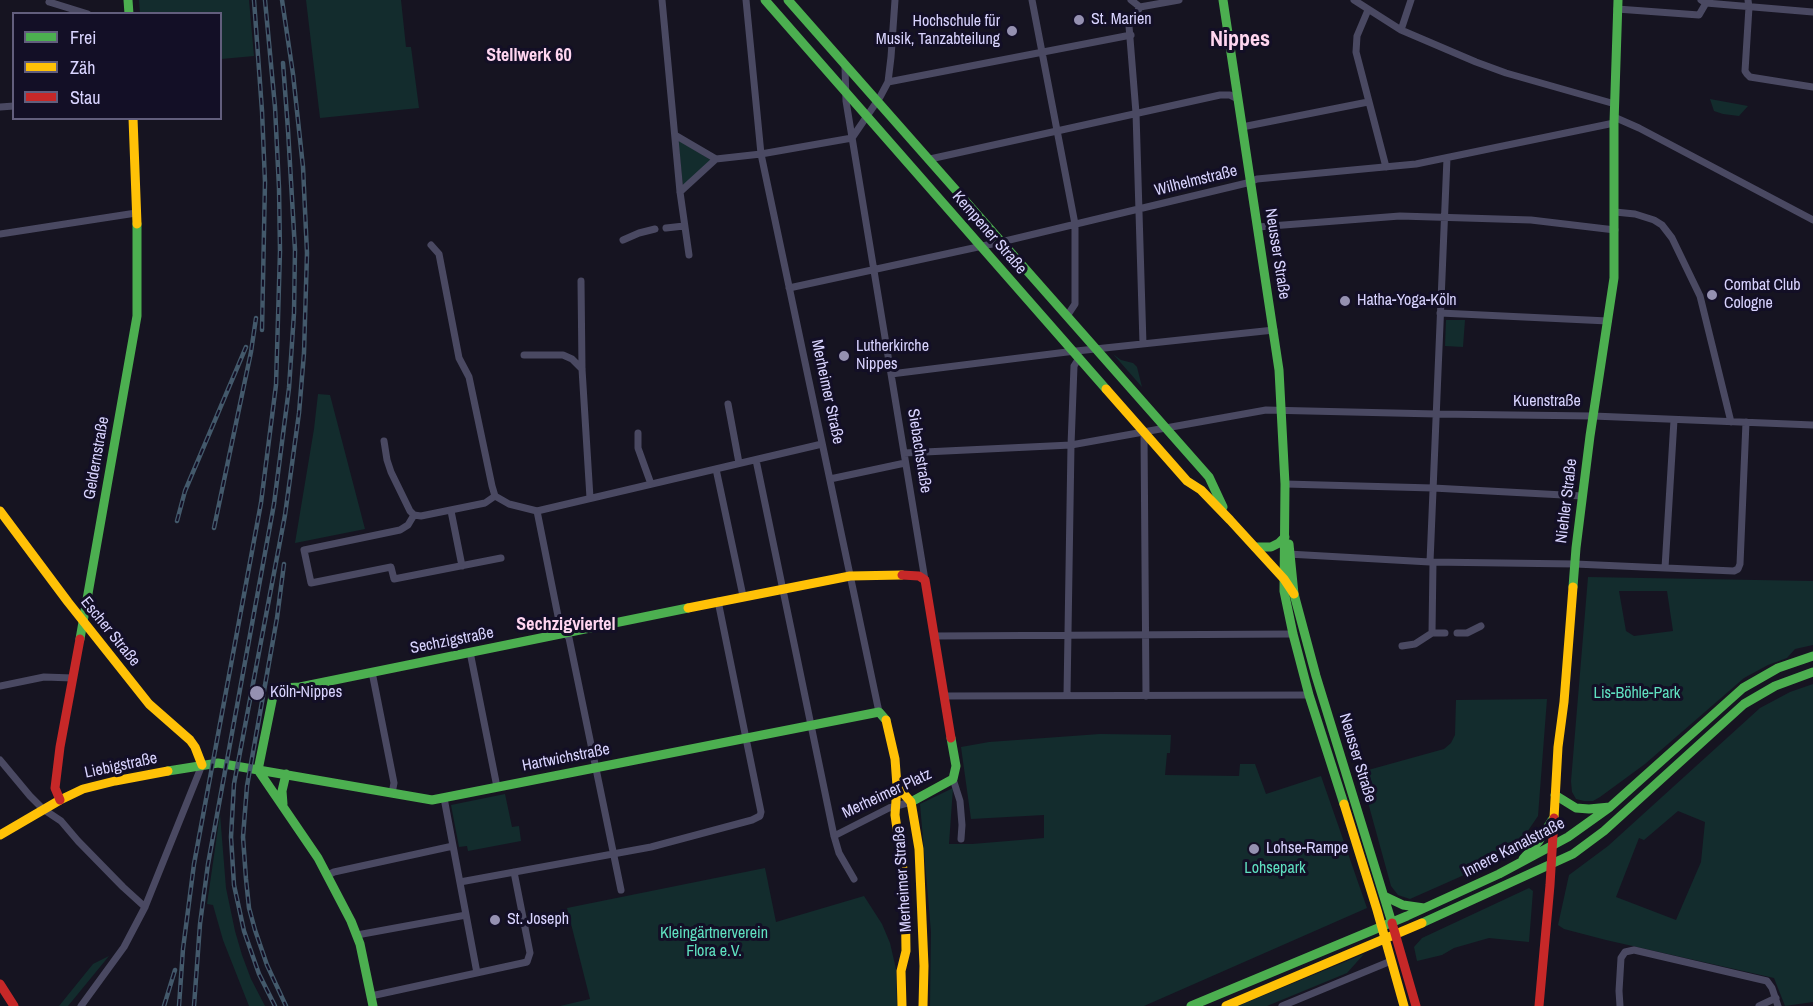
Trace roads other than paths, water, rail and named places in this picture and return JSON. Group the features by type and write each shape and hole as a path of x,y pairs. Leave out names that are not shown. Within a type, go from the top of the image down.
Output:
{"street":[{"path":"50,0 49,2 82,12"},
{"path":"663,0 680,192 689,255"},
{"name":"Merheimer Straße","path":"746,0 761,154 879,712 886,718 895,759 899,845 905,883 906,951 901,971 902,1006"},
{"name":"Kempener Straße","path":"765,0 1187,481 1201,490 1230,520 1284,579 1294,594"},
{"name":"Kempener Straße","path":"788,0 1204,471 1230,520"},
{"path":"680,192 716,159 761,154 852,138 888,82 895,0"},
{"path":"1041,0 1032,1 1075,224 1075,304 1067,316"},
{"path":"1131,0 1140,7 1179,0"},
{"name":"Neusser Straße","path":"1223,0 1279,370 1286,515 1284,591 1309,695 1377,910 1404,1006"},
{"path":"1354,0 1401,30 1506,73 1615,104"},
{"path":"1401,30 1411,0"},
{"path":"1617,4 1691,15 1699,15 1704,2 1749,4 1813,12"},
{"name":"Niehler Straße","path":"1539,1006 1552,865 1558,747 1582,495 1614,278 1617,4"},
{"path":"1749,4 1745,71 1747,75 1813,87"},
{"path":"1140,7 1129,26 1136,113 1143,344"},
{"path":"1368,10 1355,44 1386,167"},
{"path":"888,82 1131,35"},
{"name":"Siebachstraße","path":"845,67 845,91 852,138 956,766 953,779 960,801 961,839"},
{"path":"930,159 1220,95 1230,95 1238,99"},
{"path":"1242,127 1368,102"},
{"name":"Geldernstraße","path":"60,800 55,788 57,768 136,316 138,262 133,120"},
{"path":"1614,120 1639,128 1813,220"},
{"name":"Wilhelmstraße","path":"789,288 1001,242 1257,179 1416,164 1614,120"},
{"path":"675,135 716,159"},
{"path":"1432,633 1433,488 1446,158"},
{"path":"1615,212 1635,214 1654,220 1662,225 1672,238 1700,296 1731,422"},
{"path":"0,234 136,213"},
{"path":"1258,226 1401,216 1531,220 1615,230"},
{"path":"666,228 684,226"},
{"path":"623,240 655,229"},
{"path":"431,245 439,254 459,358 469,376 495,496 510,504 537,511 822,444"},
{"path":"581,281 582,369 590,498"},
{"path":"1440,313 1608,321"},
{"path":"891,374 1076,355 1096,349 1274,330"},
{"path":"524,355 563,355 572,359 582,369"},
{"path":"1067,695 1071,445 1076,355"},
{"path":"728,404 739,464"},
{"name":"Kuenstraße","path":"904,453 1071,445 1266,410 1593,416 1813,425"},
{"path":"1665,568 1674,420"},
{"path":"1255,547 1270,547 1285,542 1288,553 1291,555 1432,562 1575,564 1734,571 1740,564 1746,422"},
{"path":"1144,432 1146,696"},
{"path":"638,433 638,448 651,484"},
{"path":"384,441 387,460 396,483 414,515 420,516 485,503 495,496"},
{"path":"756,460 834,836 839,853 854,879"},
{"path":"830,479 905,463"},
{"path":"716,469 742,596"},
{"path":"1192,484 1202,478 1204,471"},
{"path":"1285,484 1582,495"},
{"path":"451,510 462,566"},
{"name":"Escher Straße","path":"0,511 82,621 154,710 190,740 202,765"},
{"path":"537,511 560,626 568,638 597,768 621,890"},
{"path":"414,515 408,525 400,530 304,550 311,583 391,567 394,579 501,558"},
{"name":"Neusser Straße","path":"1286,515 1294,594 1323,700 1416,1006"},
{"name":"Sechzigstraße","path":"258,770 272,699 276,690 281,688 300,687 850,576 910,575 919,576 925,580"},
{"path":"460,882 615,854 758,818 761,812 718,601"},
{"path":"1457,633 1467,633 1481,626"},
{"path":"1402,646 1415,644 1432,633 1445,633"},
{"path":"935,636 1293,634"},
{"path":"470,652 497,787"},
{"name":"Innere Kanalstraße","path":"1191,1006 1424,908 1517,865 1578,832 1610,807 1743,688 1778,668 1813,656"},
{"path":"372,672 394,783 392,793"},
{"name":"Innere Kanalstraße","path":"1226,1006 1385,940 1552,865 1579,850 1605,831 1744,704 1775,686 1813,672"},
{"path":"0,686 44,676 73,678"},
{"path":"945,696 1309,695 1323,700"},
{"name":"Hartwichstraße","path":"258,770 432,800 879,712"},
{"path":"0,760 43,809 61,821 108,872 145,907"},
{"name":"Liebigstraße","path":"0,835 43,809 83,789 115,781 218,763 258,770"},
{"path":"81,1006 124,947 145,907 202,765"},
{"path":"258,770 328,875 357,935 372,1001 527,962 530,953 514,872"},
{"path":"284,808 282,791 286,774"},
{"name":"Merheimer Platz","path":"834,836 889,808 911,802 953,779"},
{"name":"Merheimer Straße","path":"897,786 911,802 919,849 922,885 923,1006"},
{"path":"1555,795 1576,808 1589,810 1610,807"},
{"path":"444,798 477,973"},
{"path":"1517,865 1535,846 1554,818"},
{"path":"1350,825 1361,822"},
{"path":"328,875 453,846"},
{"path":"1384,896 1403,905 1424,908"},
{"path":"357,935 466,915"},
{"name":"Merheimer Straße","path":"906,940 917,942 922,940"},
{"path":"1620,1006 1621,958 1625,952 1634,950 1767,981 1777,1002 1760,1006"},
{"path":"1282,1006 1391,961"},
{"path":"0,984 14,1006"}],"railway":[{"path":"254,0 265,182 262,330"},
{"path":"179,1006 183,949 194,864 261,503 276,385 280,251 279,188 275,107 265,0"},
{"path":"275,1006 259,974 244,931 234,885 231,837 234,784 285,515 299,413 304,353 307,253 303,167 282,0"},
{"path":"194,1006 200,924 208,864 274,504 289,388 295,250 283,63"},
{"path":"214,528 256,318"},
{"path":"177,521 185,491 246,347"},
{"path":"284,564 277,618 247,786 243,837 249,908 267,965 286,1006"},
{"path":"164,1006 175,970"}],"place":[{"name":"St. Marien","path":"1079,20"},
{"name":"Hochschule für Musik, Tanzabteilung","path":"1012,31"},
{"name":"Combat Club Cologne","path":"1712,295"},
{"name":"Hatha-Yoga-Köln","path":"1345,301"},
{"name":"Lutherkirche Nippes","path":"844,356"},
{"name":"Köln-Nippes","path":"257,693"},
{"name":"Lohse-Rampe","path":"1254,849"},
{"name":"St. Joseph","path":"495,920"}],"district":[{"name":"Nippes","path":"1240,40"},
{"name":"Stellwerk 60","path":"529,56"},
{"name":"Sechzigviertel","path":"566,625"}],"park label":[{"name":"Lis-Böhle-Park","path":"1637,694"},
{"name":"Lohsepark","path":"1275,869"},
{"name":"Kleingärtnerverein Flora e.V.","path":"714,943"}]}
